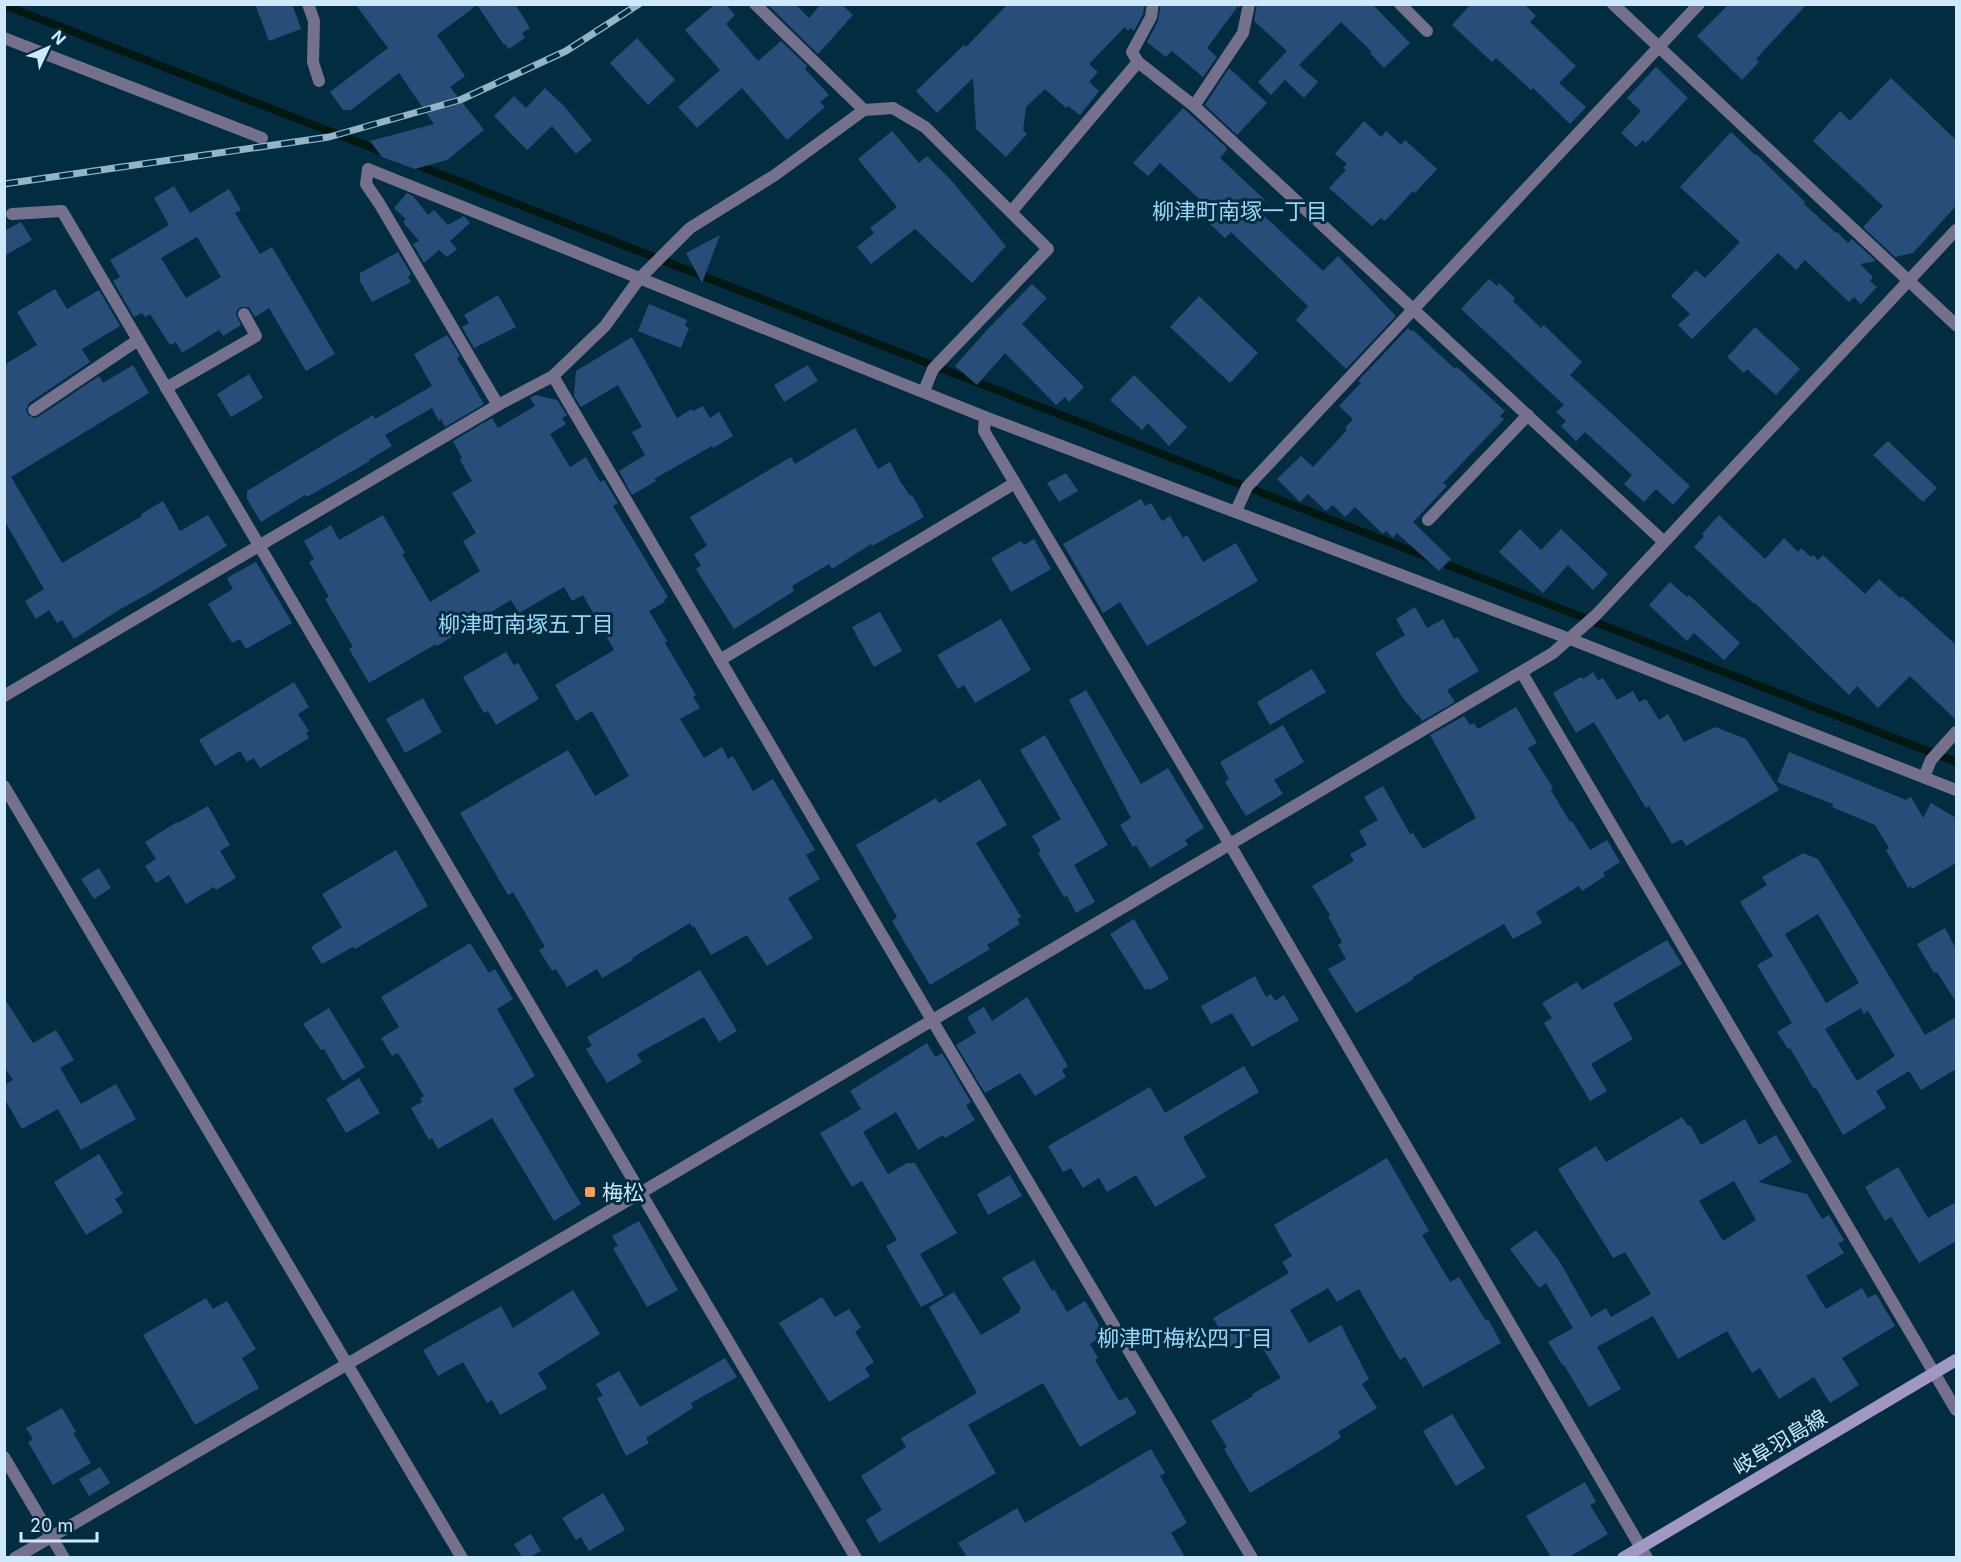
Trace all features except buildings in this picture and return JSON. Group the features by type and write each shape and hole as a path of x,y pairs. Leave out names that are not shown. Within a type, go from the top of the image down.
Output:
{"main road":[{"name":"岐阜羽島線","path":"1623,1557 1644,1552 1956,1360"}],"street":[{"path":"308,4 314,21 313,62 319,81"},
{"path":"755,4 864,110"},
{"path":"1153,4 1151,17 1132,52 1138,62 1194,106 1664,542"},
{"path":"1194,106 1243,33 1249,4"},
{"path":"1400,4 1428,31"},
{"path":"1613,4 1956,325"},
{"path":"1236,511 1247,487 1699,4"},
{"path":"4,38 262,138"},
{"path":"1011,212 1138,62"},
{"path":"4,696 498,405 553,376 605,326 639,279 690,228 775,175 864,110 893,108 925,127 1048,249 933,369 924,391"},
{"path":"498,405 366,184 368,169 985,417 1570,639 1956,790"},
{"path":"12,214 62,211 856,1557"},
{"path":"15,1557 642,1192 1229,843 1522,673 1552,653 1596,615 1956,230"},
{"path":"166,388 256,336 244,314"},
{"path":"34,410 138,340"},
{"path":"553,376 932,1020 1252,1557"},
{"path":"1428,520 1528,415"},
{"path":"985,417 984,430 1644,1552"},
{"path":"720,660 1015,483"},
{"path":"1522,673 1956,1410"},
{"path":"1924,777 1931,760 1956,732"},
{"path":"4,786 462,1557"},
{"path":"4,1457 64,1557"}],"waterway":[{"path":"4,5 383,152"},
{"path":"414,164 1956,762"}],"railway":[{"path":"4,184 329,137 460,100 566,51 639,4"}],"place":[{"name":"梅松","path":"590,1192"}],"district":[{"name":"柳津町南塚一丁目","path":"1240,211"},
{"name":"柳津町南塚五丁目","path":"526,624"},
{"name":"柳津町梅松四丁目","path":"1185,1338"}]}
